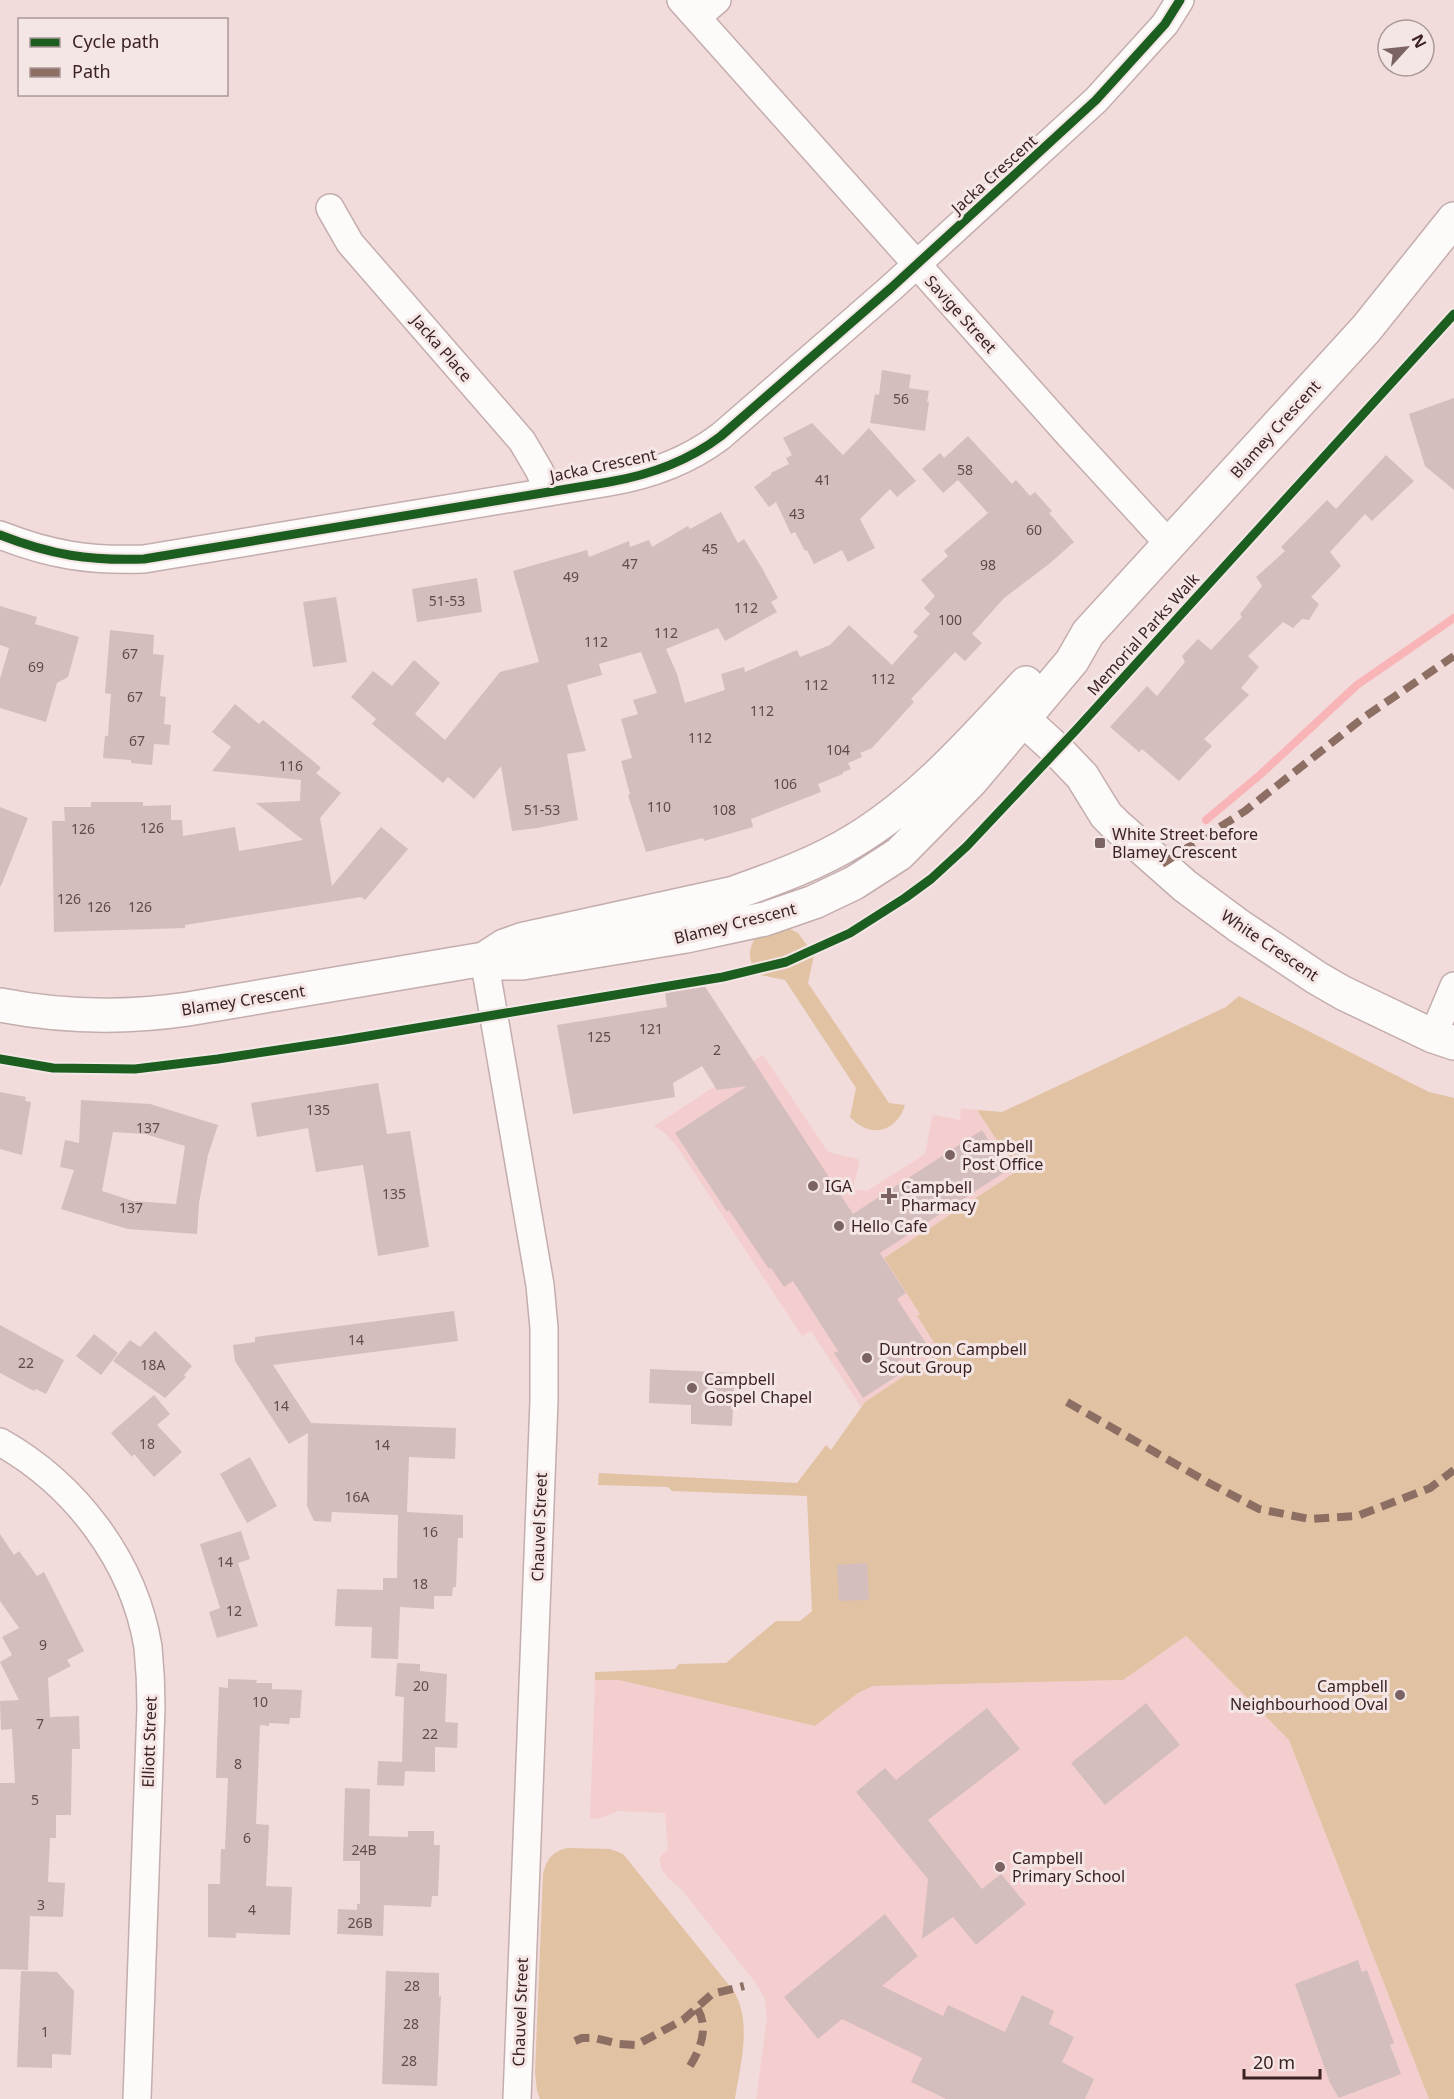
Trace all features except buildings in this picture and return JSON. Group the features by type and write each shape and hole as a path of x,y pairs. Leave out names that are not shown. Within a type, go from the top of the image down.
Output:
{"street":[{"name":"Jacka Crescent","path":"0,535 44,551 63,555 93,559 144,559 549,492 643,475 672,465 702,450 721,436 917,264 1096,100 1165,24 1180,0"},
{"name":"Savige Street","path":"698,6 917,264 1170,545"},
{"name":"Jacka Place","path":"330,208 350,243 522,441 549,492"},
{"name":"Blamey Crescent","path":"652,927 719,897 752,887 818,860 854,841 877,826 934,779 1010,723 1072,661 1089,633 1366,329 1454,219"},
{"name":"Blamey Crescent","path":"0,1005 92,1014 166,1012 484,959 504,946 524,939 652,927 736,925 798,908 854,883 899,854 972,780 1010,723"},
{"name":"White Crescent","path":"1010,723 1077,798 1106,815 1185,885 1249,932 1343,993 1443,1039"},
{"path":"877,826 899,854"},
{"path":"736,925 741,902 752,887 798,908"},
{"name":"Chauvel Street","path":"484,959 536,1256 544,1335 544,1401 517,2099"},
{"path":"1443,1039 1454,986"},
{"name":"Elliott Street","path":"0,1442 42,1469 81,1507 120,1565 143,1625 150,1670 151,1707 137,2099"}],"shaded area":[{"path":"786,927 798,933 814,955 808,983 889,1103 905,1105 896,1121 890,1126 883,1129 868,1129 850,1117 856,1088 785,980 756,974 750,955 751,946 756,937"},
{"path":"1239,996 1429,1092 1454,1098 1454,2099 1429,2099 1289,1740 1186,1636 1123,1680 873,1686 858,1693 815,1726 619,1680 595,1680 595,1672 675,1669 679,1664 726,1663 776,1621 800,1621 812,1611 807,1496 672,1491 668,1487 598,1485 599,1473 797,1483 826,1445 831,1450 865,1402 940,1352 917,1316 920,1314 884,1258 1017,1171 977,1110 1002,1112 1226,1007"},
{"path":"763,1055 828,1152 858,1159 853,1189 867,1191 925,1154 932,1117 935,1115 960,1120 961,1108 977,1110 1017,1171 884,1258 920,1314 917,1317 940,1352 865,1402 861,1407 811,1331 802,1336 678,1148 666,1134 654,1126"},
{"name":"Campbell Primary School","path":"1186,1636 1289,1740 1429,2099 756,2099 767,2019 765,1999 755,1982 681,1889 663,1872 659,1860 668,1850 665,1813 619,1811 590,1819 595,1680 619,1680 815,1726 858,1693 873,1686 1123,1680"},
{"path":"568,1848 610,1849 623,1854 733,1990 739,2002 744,2030 735,2099 540,2099 535,2072 543,1875 551,1857 558,1851"}],"waterway":[{"path":"1206,820 1261,774 1357,685 1454,618"}],"marked path":[{"path":"1162,864 1245,811 1363,718 1454,656"},
{"path":"1067,1402 1259,1509 1309,1519 1357,1516 1430,1488 1454,1470"},
{"path":"575,2041 582,2038 595,2038 619,2044 636,2045 683,2020 712,1994 744,1986"},
{"path":"690,2066 697,2052 703,2030 701,2015 697,2008"}],"cycle path":[{"path":"0,535 70,555 105,559 144,559 609,482 639,476 668,466 695,453 721,436 891,288 1096,100 1165,24 1180,0"},
{"name":"Memorial Parks Walk","path":"0,1059 53,1068 135,1069 218,1059 723,977 786,962 850,933 931,879 967,846 1076,730 1454,314"}],"place":[{"name":"White Street before Blamey Crescent","path":"1100,843"},
{"name":"Campbell Post Office","path":"950,1155"},
{"name":"IGA","path":"813,1186"},
{"name":"Campbell Pharmacy","path":"889,1196"},
{"name":"Hello Cafe","path":"839,1226"},
{"name":"Duntroon Campbell Scout Group","path":"867,1358"},
{"name":"Campbell Gospel Chapel","path":"692,1388"},
{"name":"Campbell Neighbourhood Oval","path":"1400,1695"},
{"name":"Campbell Primary School","path":"1000,1867"}]}
